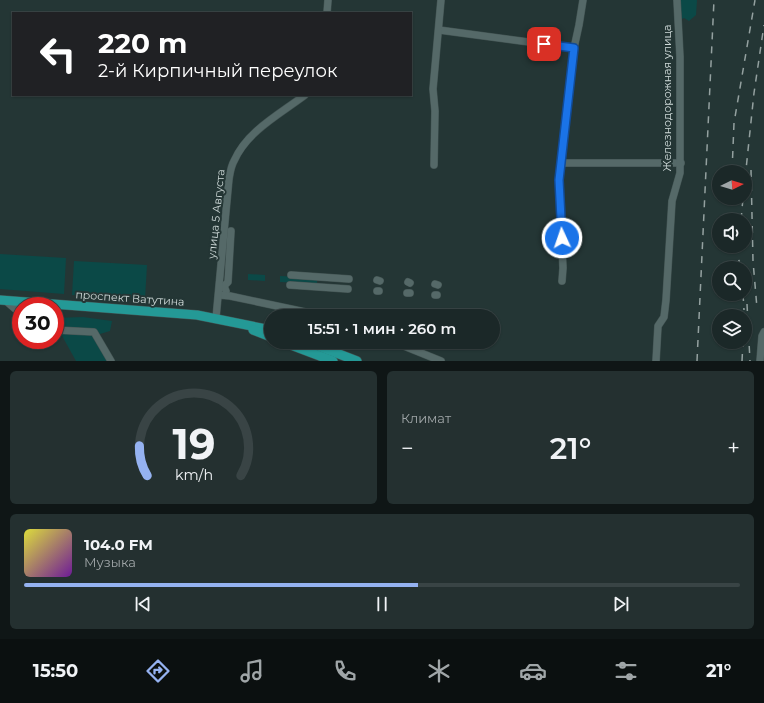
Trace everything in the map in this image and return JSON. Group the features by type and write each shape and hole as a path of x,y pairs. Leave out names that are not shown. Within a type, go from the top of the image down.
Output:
{"main road":[{"name":"проспект Ватутина","path":"3,300 151,310 198,315 264,329"},
{"name":"проспект Ватутина","path":"233,322 264,334"},
{"path":"302,349 333,361"},
{"path":"326,349 357,361"}],"street":[{"path":"327,12 328,0"},
{"path":"434,165 435,111 433,89 441,0"},
{"path":"562,281 563,268 559,180 574,48 583,0"},
{"name":"Железнодорожная улица","path":"656,361 658,326 664,317 666,300 672,201 680,173 681,163 680,57 677,0"},
{"path":"439,30 574,48"},
{"name":"улица 5 Августа","path":"216,318 229,179 234,161 241,148 254,133 303,96"},
{"path":"561,163 681,163"},
{"path":"227,285 231,269 231,232"},
{"path":"291,275 349,278"},
{"path":"290,285 348,289"},
{"path":"219,295 289,309"},
{"path":"3,300 12,307"},
{"path":"64,330 94,332 111,361"},
{"path":"760,361 764,332"},
{"path":"411,349 441,361"}],"shaded area":[{"path":"680,0 697,0 696,15 689,21 684,18 680,20"},
{"path":"0,254 66,258 64,294 0,289"},
{"path":"74,261 147,265 145,299 72,295"},
{"path":"248,274 265,275 265,281 248,280"},
{"path":"280,276 317,278 317,284 280,282"},
{"path":"83,317 112,321 110,331 93,336 108,361 76,361 64,339 64,318"}],"railway":[{"path":"697,361 714,0"},
{"path":"732,165 734,123 755,0"},
{"path":"746,165 754,93 764,25"},
{"path":"742,205 742,213"},
{"path":"752,205 753,261 757,308"},
{"path":"738,253 739,261"},
{"path":"743,301 744,309"},
{"path":"747,304 750,361"},
{"path":"742,361 743,349"}],"route":[{"path":"544,44 574,48 559,180 562,238"}]}
